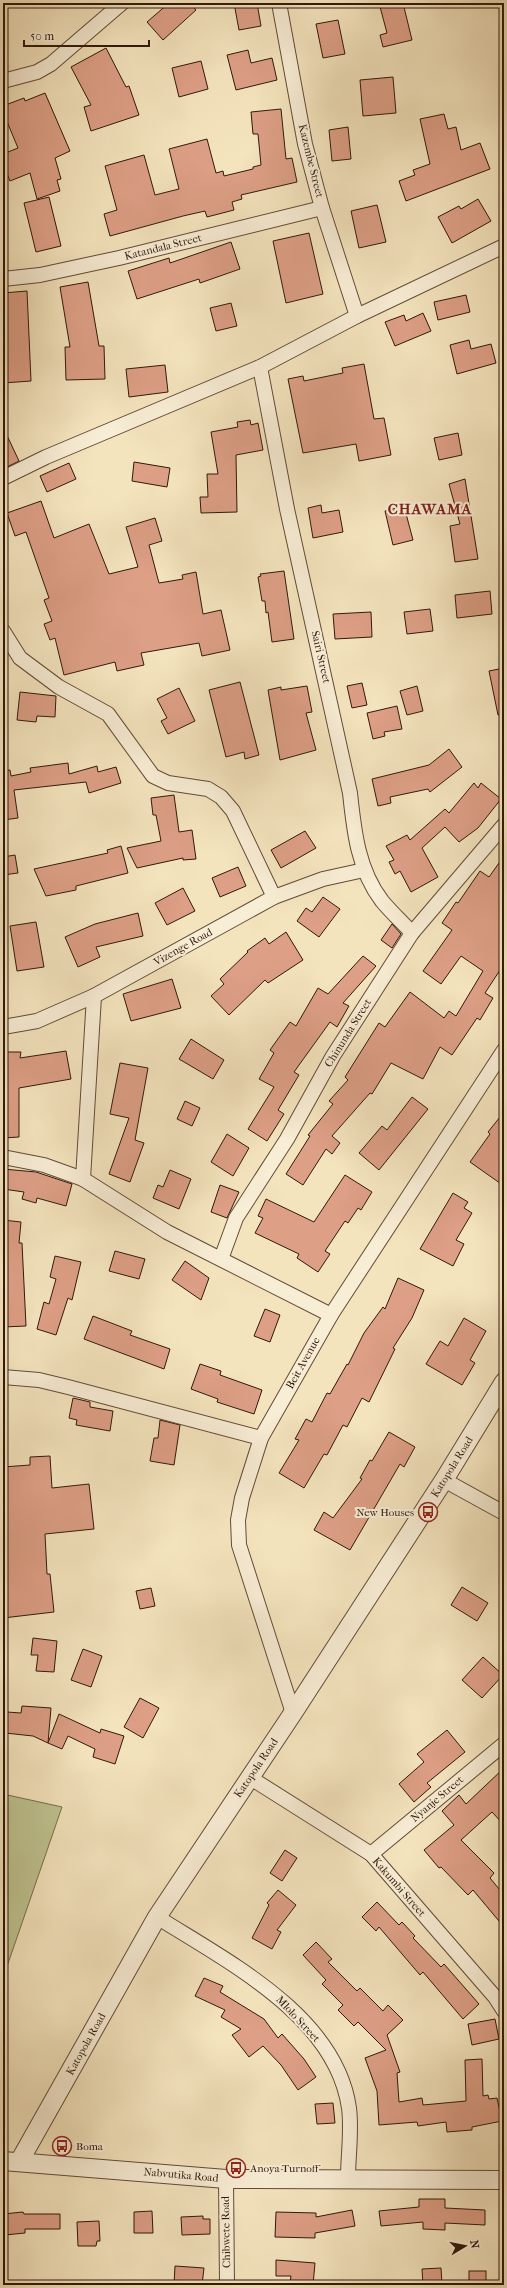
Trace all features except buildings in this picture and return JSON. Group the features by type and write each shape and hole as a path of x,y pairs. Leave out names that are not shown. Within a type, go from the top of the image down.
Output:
{"street":[{"path":"3,81 37,72 51,64 122,3"},
{"name":"Kazembe Street","path":"279,3 305,144 322,208 356,316"},
{"name":"Katandala Street","path":"3,279 47,274 322,208"},
{"path":"3,478 46,457 260,367 356,316 504,246"},
{"name":"Sairi Street","path":"260,367 287,509 350,793 354,834 364,870 382,900 412,933"},
{"path":"3,631 20,658 59,687 108,714 153,776 168,783 208,789 221,797 233,811 274,897"},
{"name":"Chinunda Street","path":"221,1259 236,1218 287,1139 332,1056 412,933 431,908 468,869 504,825"},
{"name":"Vizenge Road","path":"3,1027 37,1021 94,996 274,897 323,879 364,870"},
{"path":"83,1179 94,996"},
{"name":"Beit Avenue","path":"293,1712 239,1545 238,1520 241,1505 261,1438 331,1315 504,1050"},
{"path":"3,1157 44,1165 83,1179 167,1232 331,1315"},
{"path":"3,1377 39,1380 261,1438"},
{"name":"Katopola Road","path":"11,2161 157,1917 206,1847 249,1777 444,1480 504,1382"},
{"path":"444,1480 504,1513"},
{"name":"Nyanje Street","path":"371,1854 504,1744"},
{"name":"Kakumbi Street","path":"249,1777 371,1854 495,1997 504,2011"},
{"name":"Mlolo Street","path":"157,1917 280,1998 316,2036 338,2072 349,2108 348,2178"},
{"name":"Nabvutika Road","path":"11,2161 226,2179 348,2178 504,2180"},
{"name":"Chibwete Road","path":"226,2179 227,2285"}],"green space":[{"path":"3,1794 62,1807 3,1978"}],"place":[{"name":"New Houses","path":"428,1512"},
{"name":"Boma","path":"62,2146"},
{"name":"Anoya Turnoff","path":"236,2168"}],"district":[{"name":"CHAWAMA","path":"430,509"}]}
